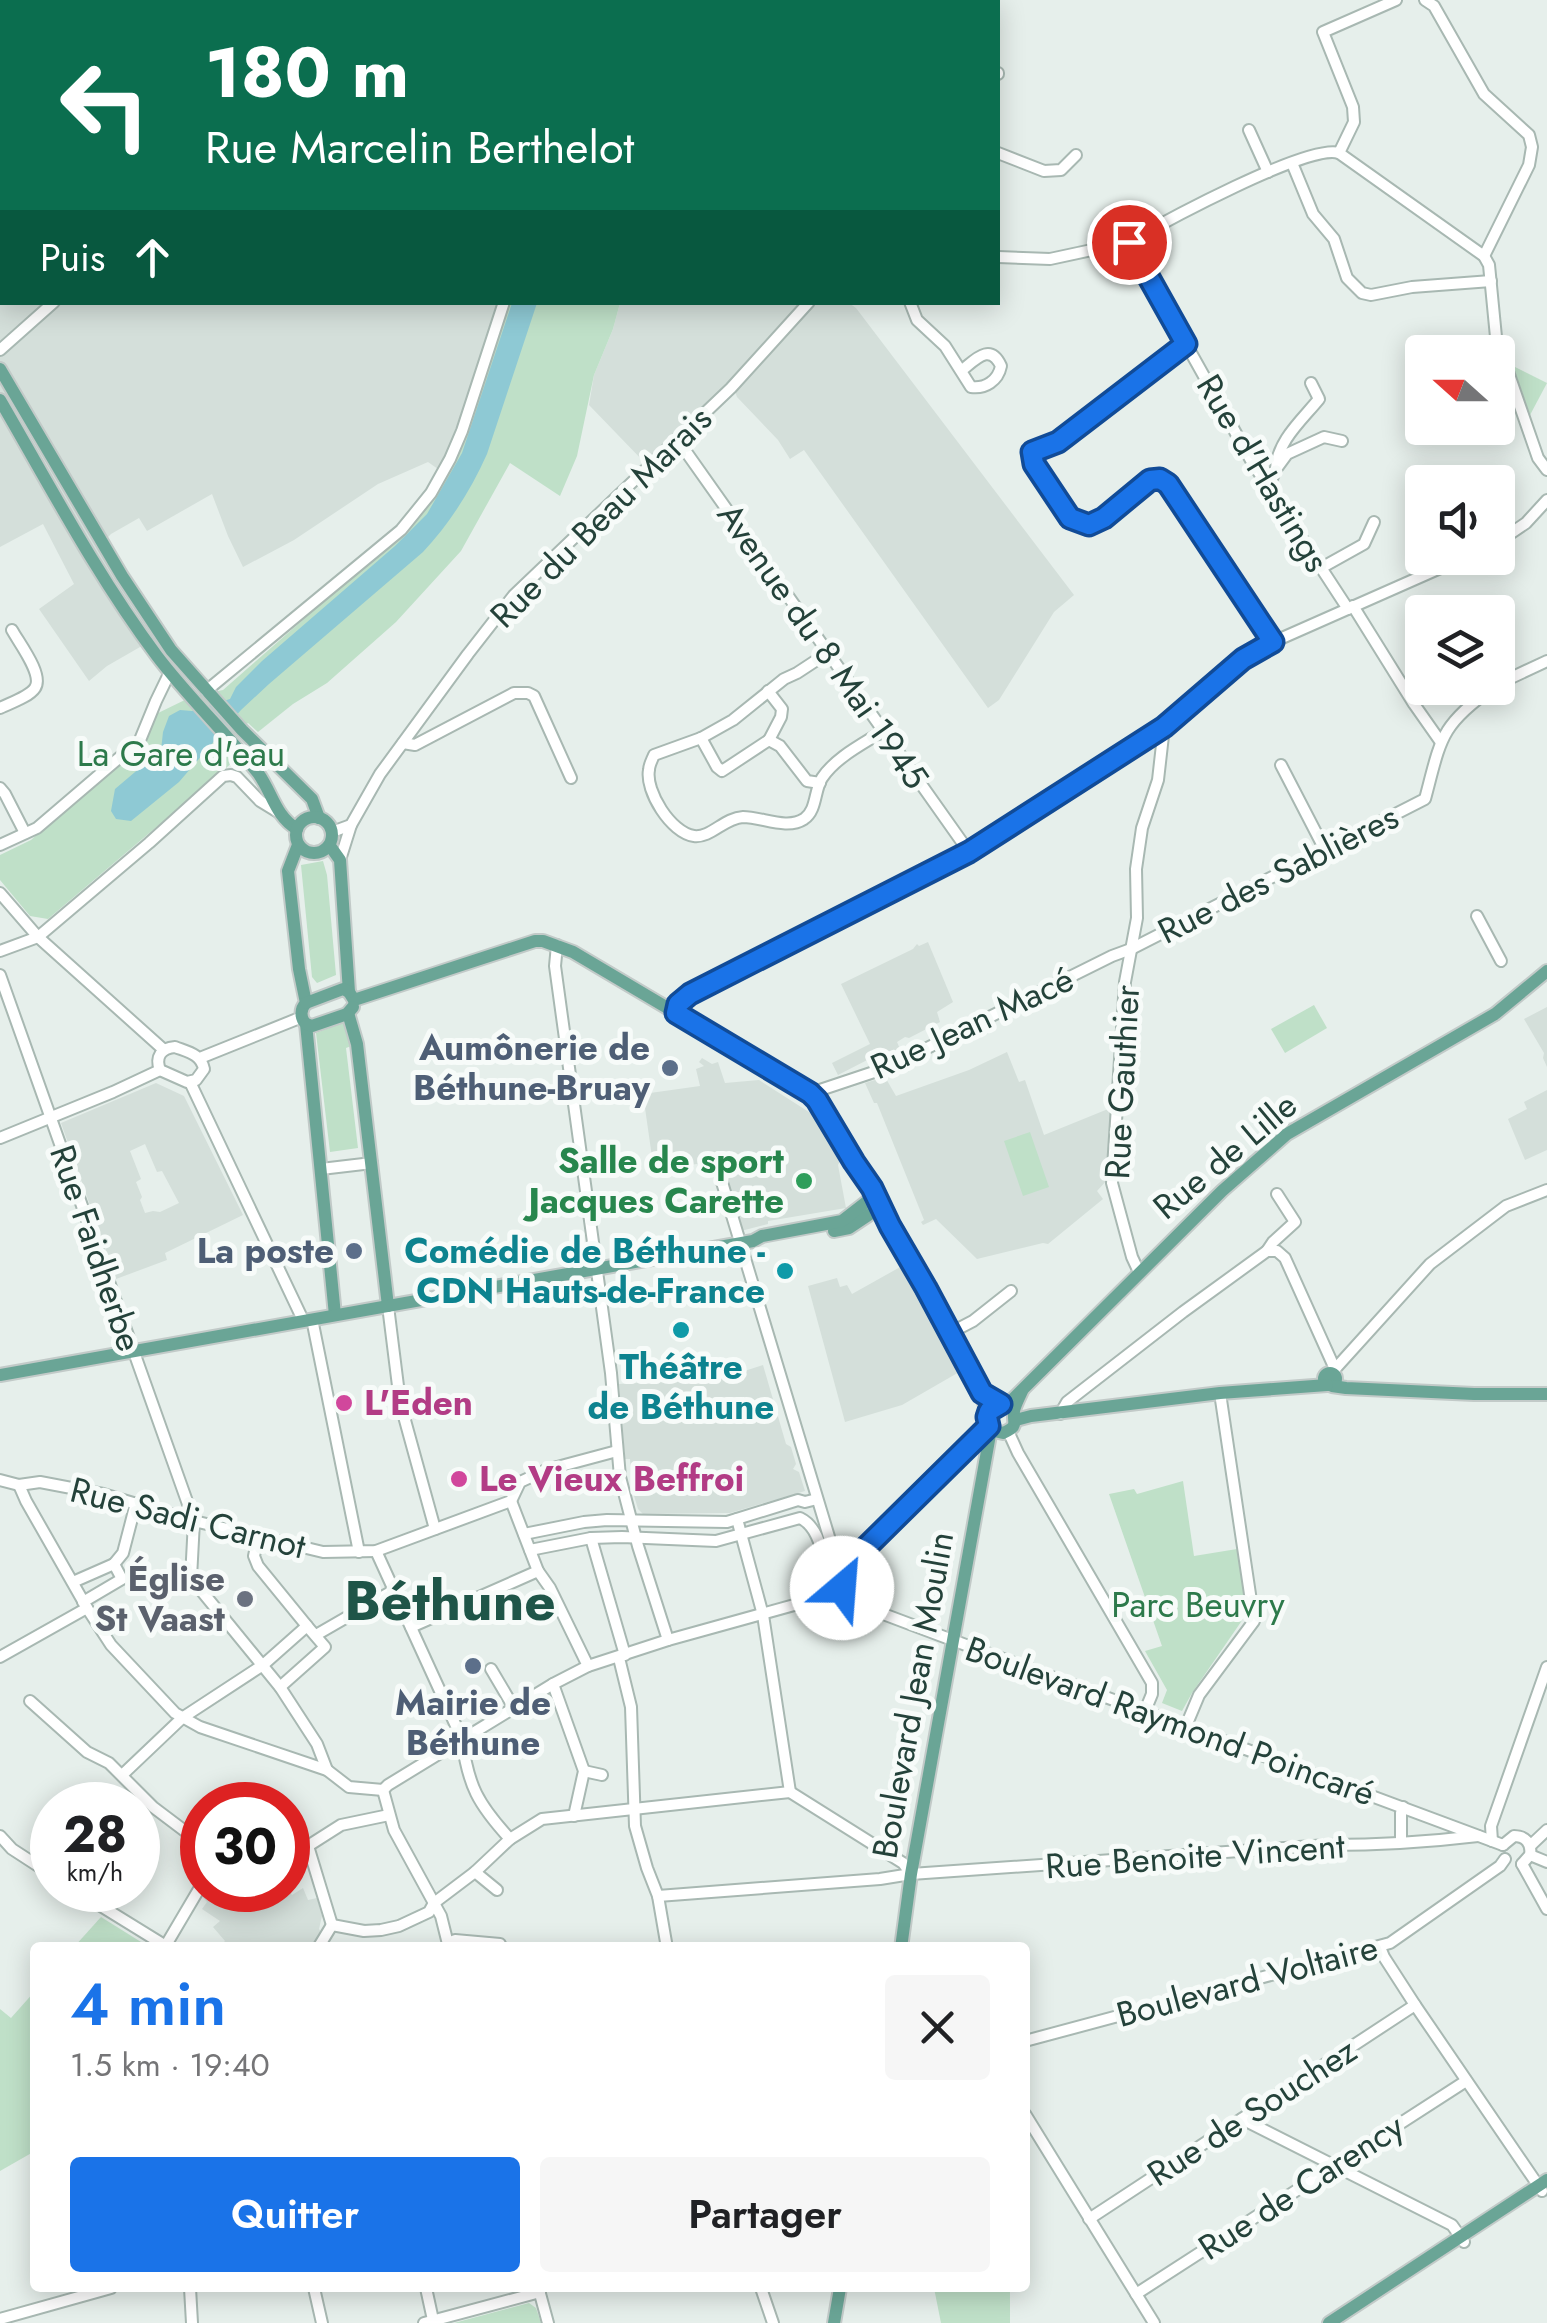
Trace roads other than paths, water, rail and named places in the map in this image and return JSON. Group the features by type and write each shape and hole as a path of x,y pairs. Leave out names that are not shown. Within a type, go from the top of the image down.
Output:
{"main road":[{"path":"0,370 122,576 172,650 242,730 312,799 319,818"},
{"path":"0,400 91,558 138,630 260,777 279,813 297,828"},
{"path":"331,839 316,854 306,852 298,845 297,828 308,818 328,823 340,860 351,1002 388,1306"},
{"path":"298,845 288,871 335,1315"},
{"path":"305,1015 312,1026 351,1002 535,941 573,952 810,1093 823,1108 856,1169 871,1207 890,1226 982,1393 1003,1419 1304,1386 1330,1378 1362,1389 1547,1394"},
{"name":"Rue de Lille","path":"1003,1419 1022,1391 1139,1272 1222,1191 1288,1134 1495,1014 1547,971"},
{"path":"305,1015 344,989 351,1002"},
{"path":"0,1375 747,1242 842,1221 871,1207"},
{"name":"Boulevard Jean Moulin","path":"901,1942 986,1454 1003,1419"},
{"path":"1329,2323 1544,2186"},
{"path":"1342,2323 1462,2239"},
{"path":"834,2323 839,2292"}],"street":[{"path":"1339,153 1354,122 1354,106 1323,32 1396,0"},
{"path":"1425,0 1434,6 1484,94 1529,136 1532,147 1529,165 1484,256"},
{"path":"1248,130 1268,172"},
{"path":"1000,257 1050,259 1129,242 1268,172 1332,150 1484,256 1489,265 1496,337 1538,458 1547,470"},
{"path":"1000,154 1044,171 1061,170 1076,155"},
{"path":"1292,163 1313,214 1334,239 1354,288 1371,295 1412,287 1490,281"},
{"name":"Rue d'Hastings","path":"1129,242 1268,488 1440,742"},
{"path":"0,350 51,305"},
{"path":"210,694 402,530 430,493 462,430 503,305"},
{"name":"Rue du Beau Marais","path":"340,860 351,825 371,787 514,595 731,388 806,305"},
{"path":"911,305 917,320 944,346 961,371"},
{"path":"1186,344 1058,442 1032,452 1034,464 1070,518 1089,525 1104,518 1150,480 1160,479 1168,484 1273,642"},
{"path":"1276,469 1276,454 1320,400 1311,383"},
{"path":"1268,488 1288,454 1324,437 1342,441"},
{"name":"Avenue du 8 Mai 1945","path":"677,440 969,852"},
{"path":"1515,530 1547,500"},
{"path":"1321,568 1364,544 1374,522"},
{"path":"676,1013 678,1004 690,994 969,852 1164,727 1243,659 1425,575"},
{"path":"0,708 33,692 38,684 38,674 12,630"},
{"path":"829,652 797,674 784,678 733,720 701,738 654,756 648,772 654,798 667,817 681,830 696,836 712,832 726,820 742,817 794,823 807,818 824,774 883,730"},
{"path":"1515,676 1547,661"},
{"path":"0,844 36,828 140,740 170,672"},
{"path":"701,738 722,771 769,740 782,709 768,691"},
{"path":"403,743 414,745 514,693 528,693 534,696 572,778"},
{"path":"1440,742 1467,705"},
{"name":"Rue Gauthier","path":"1139,1272 1112,1183 1125,982 1137,918 1136,869 1142,828 1158,780 1164,727"},
{"path":"769,740 780,746 807,782 820,783"},
{"name":"Rue des Sablières","path":"1131,949 1425,799 1440,742"},
{"path":"1281,765 1325,850"},
{"path":"0,951 38,937 223,776 237,777 260,801 279,813"},
{"path":"0,788 25,833"},
{"path":"331,839 351,825"},
{"path":"0,894 38,937 164,1050"},
{"path":"1478,916 1501,961"},
{"path":"557,945 555,966 612,1373 620,1477 668,1640"},
{"name":"Rue Jean Macé","path":"810,1093 889,1067 1131,949"},
{"name":"Rue Faidherbe","path":"0,975 194,1521"},
{"path":"160,1070 158,1060 164,1050 175,1048 200,1058 305,1015"},
{"path":"190,1082 200,1077 204,1069 200,1058"},
{"path":"0,1138 160,1070 190,1082 307,1320 359,1552"},
{"path":"321,1169 372,1163"},
{"path":"718,1169 747,1242 836,1560 831,1574"},
{"path":"1330,1378 1430,1264 1506,1206 1547,1190"},
{"path":"1059,1414 1067,1402 1267,1251 1295,1222 1277,1194"},
{"path":"1267,1251 1276,1251 1285,1258 1312,1312 1330,1378"},
{"path":"950,1332 973,1321 1011,1290"},
{"path":"388,1306 400,1402 436,1529"},
{"path":"1186,1726 1198,1695 1254,1621 1220,1393"},
{"path":"823,1597 817,1585 1003,1419 1018,1453 1152,1683 1146,1711"},
{"path":"588,1666 538,1571 511,1501 520,1482 546,1470 617,1452"},
{"name":"Rue Sadi Carnot","path":"0,1480 19,1485 62,1485 323,1552 376,1551 511,1501"},
{"path":"19,1485 85,1605 112,1644 182,1718 327,1770 344,1785 354,1788 383,1790 588,1666 668,1640 831,1598 839,1595 842,1585 831,1574 804,1519 794,1518 727,1540 591,1538 530,1550"},
{"path":"524,1534 584,1522 736,1519 798,1500 817,1499"},
{"path":"73,1582 114,1564 123,1553 136,1504"},
{"path":"736,1519 764,1615 790,1792"},
{"path":"194,1521 191,1578 280,1687 318,1744 327,1770"},
{"path":"704,1542 709,1533 705,1522"},
{"path":"258,1536 254,1556 258,1566 326,1647 280,1687"},
{"path":"591,1538 631,1707 635,1826 658,1896 666,1942"},
{"path":"376,1551 462,1739 465,1768 475,1795 510,1839"},
{"path":"0,1657 122,1579 114,1564"},
{"path":"412,1628 538,1571"},
{"path":"122,1775 182,1718 311,1631 394,1590"},
{"name":"Boulevard Raymond Poincaré","path":"839,1595 1498,1843"},
{"path":"1547,1667 1491,1826 1505,1860 1513,1864 1528,1855 1547,1830"},
{"path":"490,1669 514,1708"},
{"path":"553,1684 584,1770 574,1816"},
{"path":"30,1701 87,1752 109,1763 153,1807 180,1827"},
{"path":"584,1770 602,1775"},
{"path":"383,1790 394,1830 434,1903 447,1942"},
{"path":"332,1925 381,1930 429,1912 434,1903 510,1839 542,1819 790,1792 902,1862 911,1874"},
{"path":"1401,1842 1403,1807"},
{"path":"310,1845 340,1825 389,1815"},
{"path":"0,1836 30,1860"},
{"name":"Rue Benoite Vincent","path":"658,1896 911,1874 1478,1836"},
{"path":"1498,1843 1519,1836 1528,1841 1528,1855 1547,1909"},
{"path":"310,1853 332,1925 322,1942"},
{"path":"1528,1855 1547,1862"},
{"name":"Boulevard Voltaire","path":"1030,2040 1380,1947 1400,1937 1505,1860"},
{"path":"475,1872 497,1890"},
{"path":"111,1912 160,1942"},
{"path":"169,1942 186,1912"},
{"path":"452,1942 478,1942"},
{"path":"1380,1947 1466,2080 1544,2186"},
{"name":"Rue de Souchez","path":"1089,2218 1415,2005"},
{"name":"Rue de Carency","path":"1136,2294 1466,2080"},
{"path":"1242,2119 1452,2225 1462,2239"},
{"path":"1030,2122 1154,2323"},
{"path":"0,2318 96,2292"},
{"path":"190,2292 192,2323"},
{"path":"315,2292 322,2323"},
{"path":"426,2292 429,2322 532,2292"},
{"path":"540,2292 548,2323"},
{"path":"762,2292 773,2323"}],"water":[{"path":"511,305 536,305 487,454 442,530 423,552 241,710 179,782 131,821 116,819 111,811 115,789 161,750 169,716 230,699 236,687 262,661 427,514 462,453"}],"place":[{"name":"Aumônerie de Béthune-Bruay","path":"670,1068"},
{"name":"Salle de sport Jacques Carette","path":"804,1181"},
{"name":"La poste","path":"354,1251"},
{"name":"Comédie de Béthune - CDN Hauts-de-France","path":"785,1271"},
{"name":"Théâtre de Béthune","path":"681,1330"},
{"name":"L'Eden","path":"344,1403"},
{"name":"Le Vieux Beffroi","path":"459,1479"},
{"name":"Église St Vaast","path":"245,1599"},
{"name":"Mairie de Béthune","path":"473,1666"}],"district":[{"name":"Béthune","path":"450,1601"}],"park label":[{"name":"La Gare d'eau","path":"181,754"},
{"name":"Parc Beuvry","path":"1198,1605"}]}
